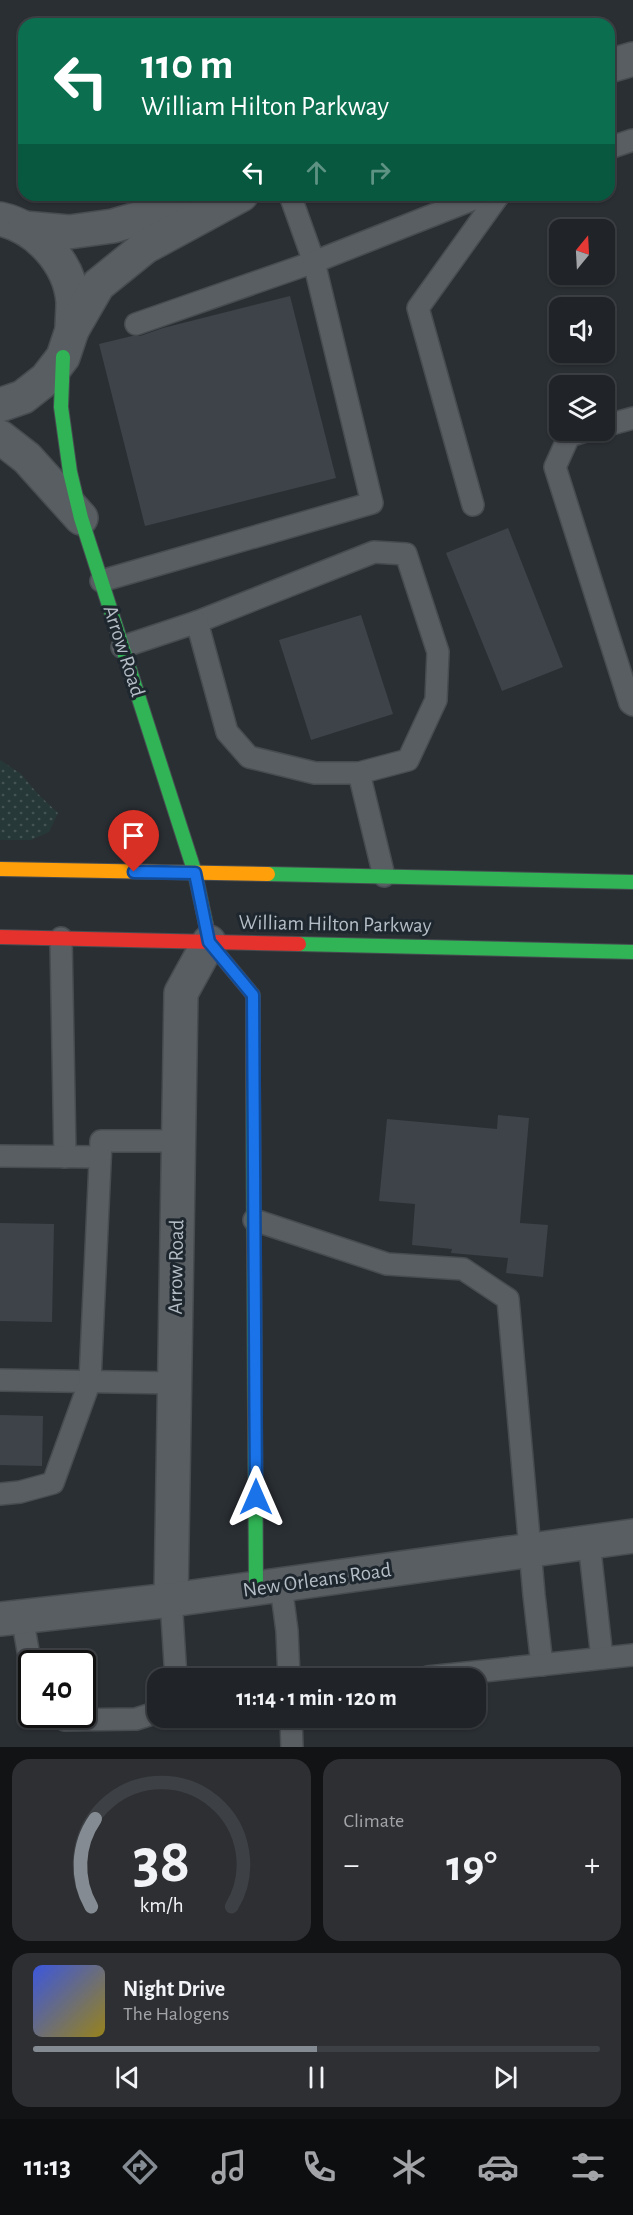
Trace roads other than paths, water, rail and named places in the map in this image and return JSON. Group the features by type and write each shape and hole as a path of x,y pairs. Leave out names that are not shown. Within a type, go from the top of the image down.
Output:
{"main road":[{"name":"Arrow Road","path":"67,343 62,407 70,472 81,518 195,873 209,942 253,995 254,1221 268,1587"},
{"path":"0,869 633,882"},
{"name":"William Hilton Parkway","path":"0,937 633,952"}],"street":[{"path":"615,64 633,59"},
{"path":"8,218 69,232 113,226 198,201"},
{"path":"0,405 23,397 46,380 98,285 145,247 230,201"},
{"path":"8,218 48,247 65,271 73,300 67,343"},
{"path":"0,437 27,458 81,518"},
{"name":"Arrow Road","path":"171,1600 181,993 209,942"},
{"name":"New Orleans Road","path":"11,1617 171,1600 633,1536"}],"lane":[{"path":"615,146 633,140"},
{"path":"101,581 372,503 314,262 292,201"},
{"path":"136,324 314,262 469,201"},
{"path":"473,505 418,308 495,201"},
{"path":"615,423 633,418"},
{"path":"567,441 555,466 630,704 633,705"},
{"path":"122,647 196,622 374,552 406,554 438,652 436,700 408,760 359,773 315,772 249,757 227,732 196,622"},
{"path":"359,773 384,876"},
{"path":"61,938 65,1157"},
{"path":"0,1494 20,1492 53,1483 90,1381 101,1141 179,1141"},
{"path":"0,1156 100,1157"},
{"path":"254,1221 387,1264 463,1269 507,1299 542,1665"},
{"path":"0,1380 174,1383"},
{"path":"589,1542 603,1658"},
{"path":"268,1587 287,1631 289,1668"},
{"path":"171,1600 175,1668"},
{"path":"11,1617 23,1650"},
{"path":"486,1671 633,1655 633,1660"},
{"path":"96,1719 136,1719 147,1716"},
{"path":"291,1728 292,1747"}]}
